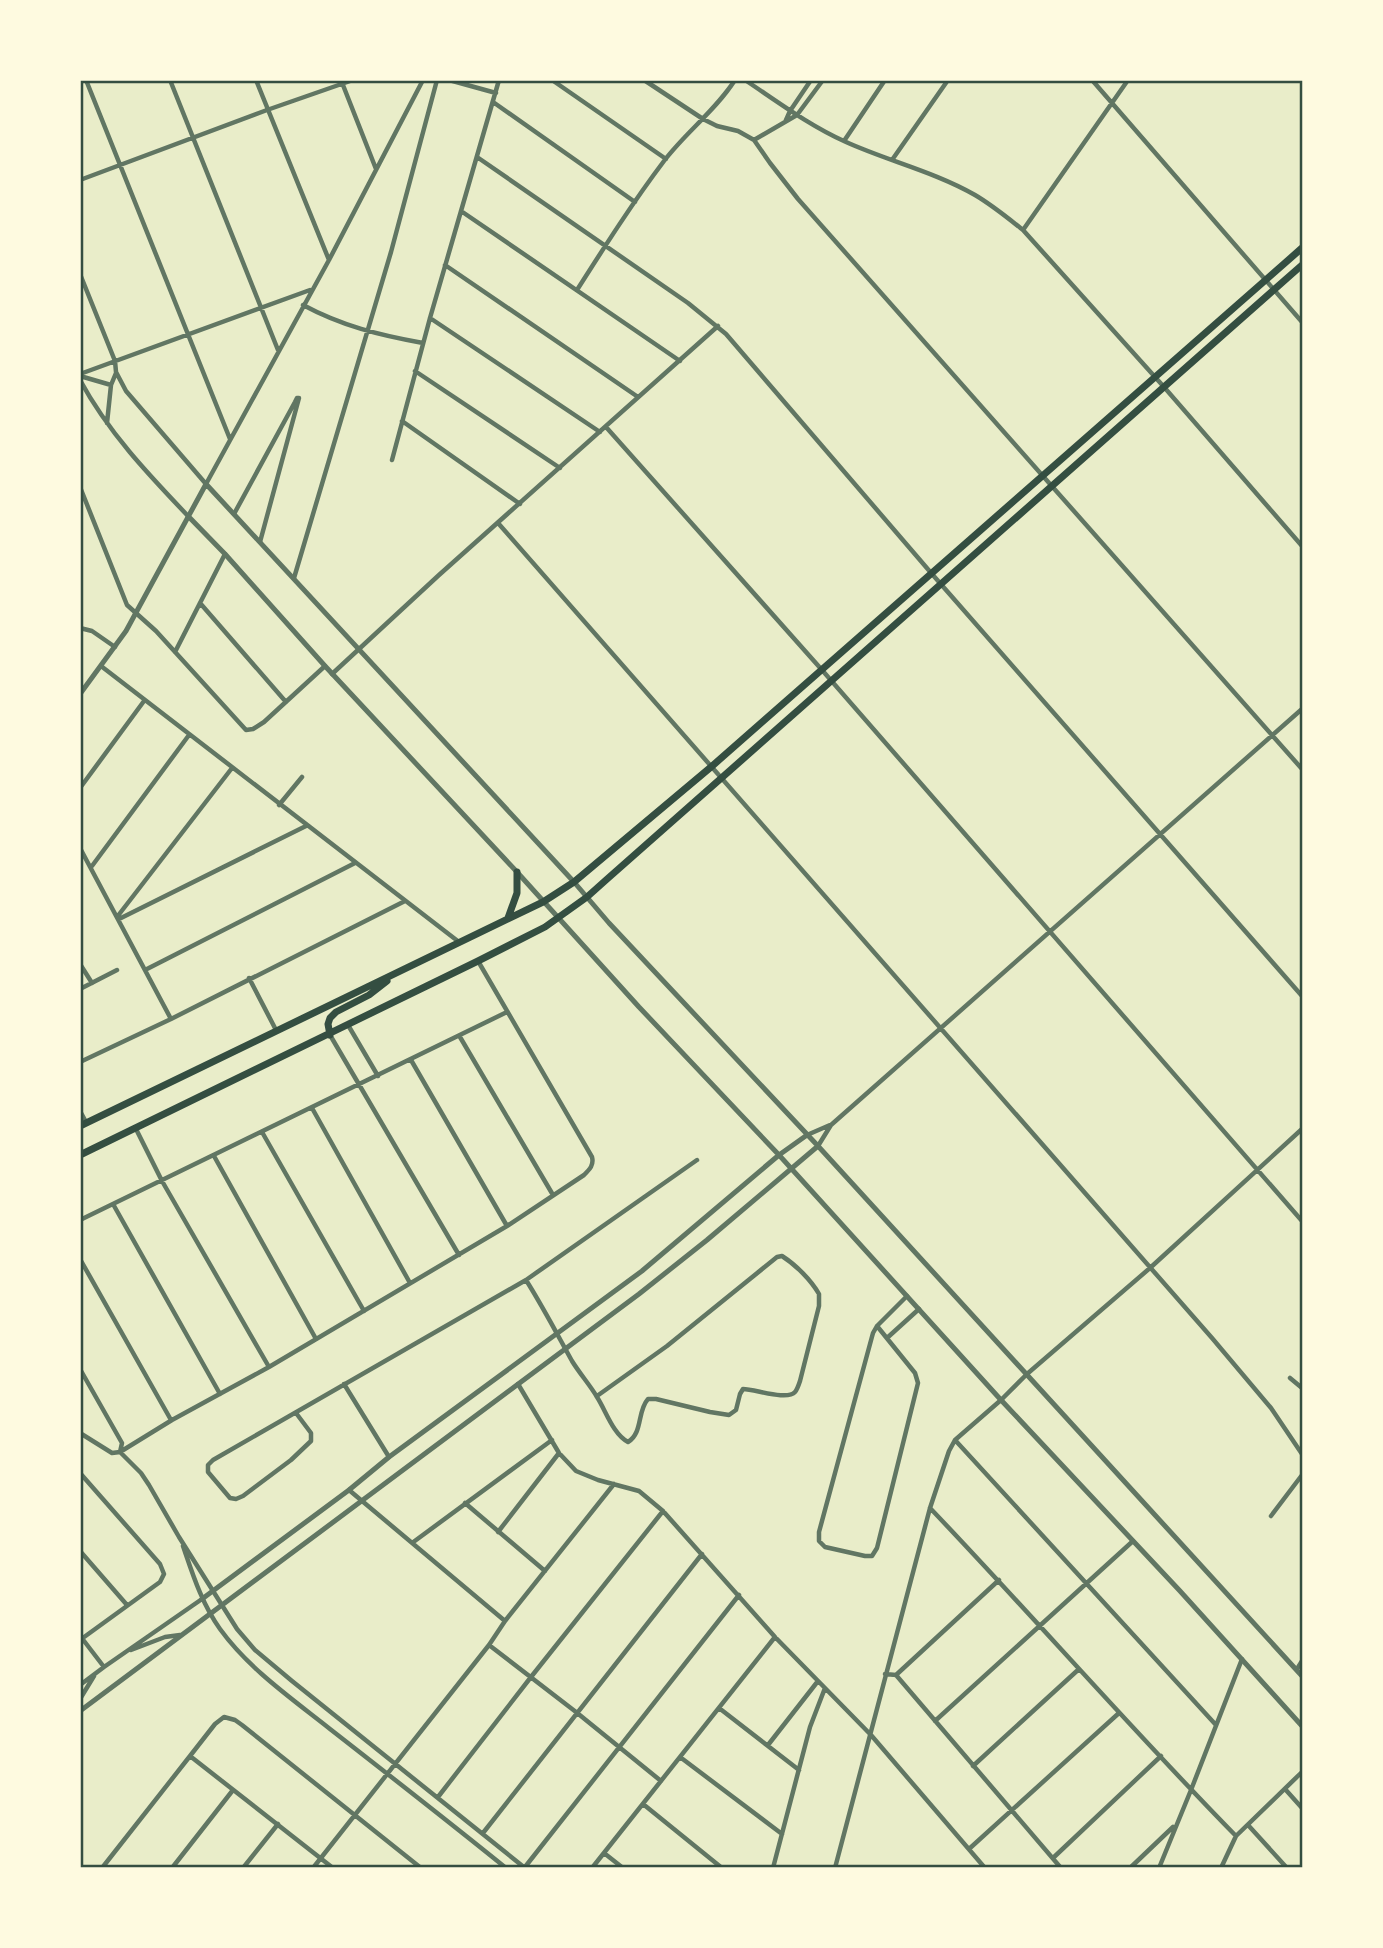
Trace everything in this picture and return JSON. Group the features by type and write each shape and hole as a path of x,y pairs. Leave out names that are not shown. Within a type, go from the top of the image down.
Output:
{"main road":[{"path":"84,1125 543,902 574,882 711,767 1303,248"},
{"path":"80,1155 330,1035 558,919 587,897 1303,265"},
{"path":"508,919 517,893 517,872"},
{"path":"330,1035 328,1024 336,1012 369,995 389,978"}],"street":[{"path":"86,80 230,439"},
{"path":"170,80 278,351"},
{"path":"256,80 329,260"},
{"path":"80,180 353,80"},
{"path":"80,694 115,647 135,613 329,260 423,80"},
{"path":"294,578 401,218 437,80"},
{"path":"449,80 496,93"},
{"path":"391,460 499,80"},
{"path":"552,80 666,159"},
{"path":"644,80 703,120 738,131 754,140 798,199 1303,769"},
{"path":"577,290 666,159 723,99 735,80"},
{"path":"786,120 811,80"},
{"path":"754,140 797,115 824,80"},
{"path":"844,141 885,80"},
{"path":"892,160 948,80"},
{"path":"1091,80 1303,322"},
{"path":"1023,230 1128,80"},
{"path":"747,81 790,111 844,141 974,195 999,210 1023,230 1303,545"},
{"path":"342,82 376,169"},
{"path":"493,102 635,202"},
{"path":"477,157 718,326 1303,996"},
{"path":"461,211 680,361"},
{"path":"445,265 639,397"},
{"path":"80,274 116,372 136,404 206,484 1303,1676"},
{"path":"80,377 114,361 311,290"},
{"path":"303,305 343,324 423,343"},
{"path":"430,318 600,432"},
{"path":"332,674 718,326"},
{"path":"415,371 560,468"},
{"path":"107,424 111,385 116,372"},
{"path":"80,377 111,385"},
{"path":"80,377 107,424 132,456 558,919 791,1167 1001,1400 1303,1726"},
{"path":"234,514 299,398 260,542"},
{"path":"402,421 520,504"},
{"path":"606,427 1303,1221"},
{"path":"80,487 127,605 149,624 237,722 249,731 264,722 325,666"},
{"path":"498,523 1150,1268 1271,1408 1303,1454"},
{"path":"175,652 225,554"},
{"path":"200,603 286,702"},
{"path":"80,628 92,631 115,647"},
{"path":"101,666 459,943"},
{"path":"80,788 144,701"},
{"path":"80,1711 639,1294 707,1240 818,1146 831,1125 1303,709"},
{"path":"91,867 189,734"},
{"path":"118,918 232,768"},
{"path":"279,805 302,777"},
{"path":"118,918 306,825"},
{"path":"80,848 171,1018"},
{"path":"145,970 355,863"},
{"path":"80,1062 405,901"},
{"path":"80,1433 112,1453 120,1452 459,1255 584,1175 592,1165 588,1150 478,961"},
{"path":"80,964 92,984"},
{"path":"80,989 117,970"},
{"path":"249,978 276,1031"},
{"path":"80,1220 507,1012"},
{"path":"348,1025 378,1076"},
{"path":"330,1035 459,1255"},
{"path":"460,1037 553,1195"},
{"path":"411,1060 507,1226"},
{"path":"312,1108 410,1283"},
{"path":"80,1111 84,1125"},
{"path":"80,1685 213,1591 662,1255 779,1155 807,1135 831,1125"},
{"path":"136,1129 162,1181 269,1367"},
{"path":"835,1867 930,1507 955,1440 1303,1129"},
{"path":"262,1132 363,1311"},
{"path":"214,1156 316,1339"},
{"path":"296,1413 310,1433 311,1441 291,1460 243,1496 230,1499 208,1472 208,1465 213,1460 526,1280 697,1160"},
{"path":"113,1204 220,1394"},
{"path":"526,1280 573,1363 597,1396 618,1433 628,1442 636,1435 642,1406 648,1399 729,1415 736,1410 743,1389 779,1395 796,1392 820,1294 787,1259 778,1257 667,1346 597,1396"},
{"path":"80,1259 172,1420"},
{"path":"877,1326 915,1373 918,1388 877,1548 872,1556 865,1556 825,1547 818,1538 870,1344 877,1326 907,1296"},
{"path":"887,1338 919,1309"},
{"path":"80,1369 122,1443 120,1452"},
{"path":"1290,1378 1303,1388"},
{"path":"344,1384 389,1457"},
{"path":"518,1384 559,1453 576,1471 639,1491 663,1511 775,1637 870,1735 985,1867"},
{"path":"412,1543 552,1440"},
{"path":"955,1440 1216,1725"},
{"path":"120,1452 149,1485 221,1605 246,1639 269,1663 525,1867 739,1595"},
{"path":"498,1532 559,1453"},
{"path":"80,1473 160,1564 164,1574 160,1582 81,1638 104,1667"},
{"path":"1271,1516 1303,1475"},
{"path":"313,1867 614,1484"},
{"path":"348,1490 505,1621"},
{"path":"465,1503 545,1571"},
{"path":"930,1507 1236,1836"},
{"path":"438,1797 663,1511"},
{"path":"179,1537 202,1599 235,1649 257,1670 506,1867"},
{"path":"935,1721 1133,1541"},
{"path":"80,1551 127,1605"},
{"path":"483,1833 702,1554"},
{"path":"897,1675 999,1580"},
{"path":"125,1652 165,1637 180,1635"},
{"path":"592,1867 775,1637"},
{"path":"489,1645 661,1781"},
{"path":"1159,1867 1242,1659"},
{"path":"1297,1670 1303,1661"},
{"path":"973,1766 1079,1669"},
{"path":"80,1699 96,1673"},
{"path":"885,1674 897,1675 1061,1867"},
{"path":"768,1745 818,1681"},
{"path":"773,1867 816,1709 825,1688"},
{"path":"719,1708 799,1770"},
{"path":"969,1849 1119,1713"},
{"path":"102,1867 224,1717 242,1726 421,1867"},
{"path":"190,1756 333,1867"},
{"path":"1052,1858 1161,1756"},
{"path":"680,1757 782,1834"},
{"path":"1221,1867 1236,1836 1303,1772"},
{"path":"1285,1789 1303,1808"},
{"path":"172,1867 233,1790"},
{"path":"643,1804 722,1867"},
{"path":"243,1867 278,1824"},
{"path":"1130,1867 1177,1824"},
{"path":"1248,1825 1287,1867"},
{"path":"604,1852 623,1867"}]}
